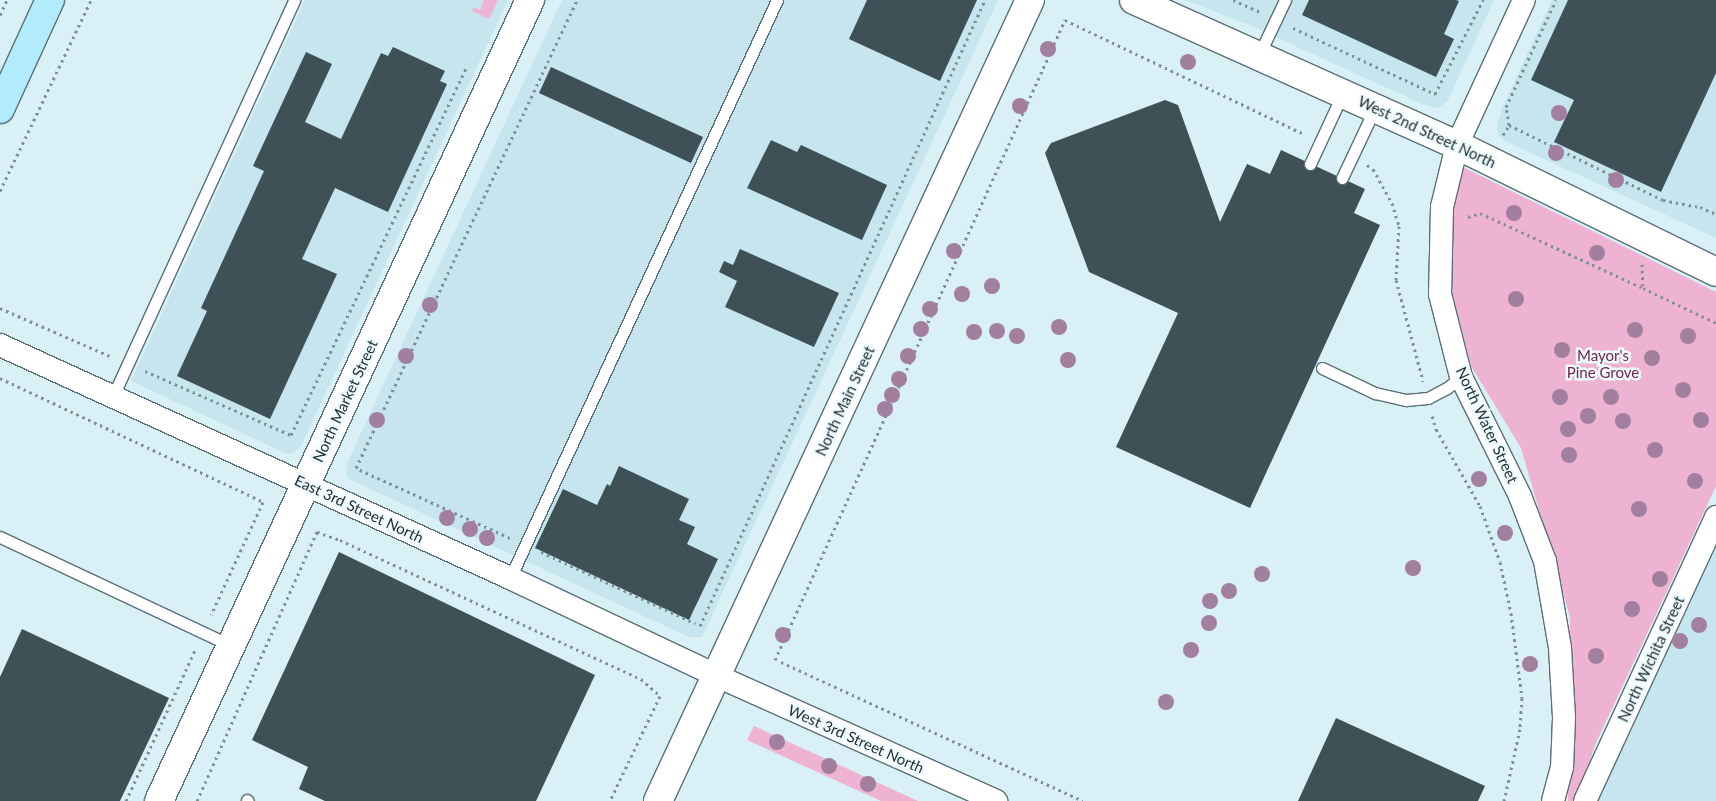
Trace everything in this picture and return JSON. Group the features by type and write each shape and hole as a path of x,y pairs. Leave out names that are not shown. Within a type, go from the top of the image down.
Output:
{"main road":[{"path":"0,109 50,0"}],"street":[{"name":"North Market Street","path":"159,801 530,0"},
{"name":"North Main Street","path":"658,801 1030,0"},
{"name":"West 2nd Street North","path":"1134,0 1457,145 1716,272"},
{"name":"North Water Street","path":"1524,0 1457,145 1442,207 1440,294 1461,377 1536,533 1551,586 1560,648 1564,718 1562,767 1553,801"},
{"path":"1674,250 1716,263"},
{"name":"East 3rd Street North","path":"0,345 510,578 717,676"},
{"name":"North Wichita Street","path":"1586,801 1716,517"},
{"name":"West 3rd Street North","path":"717,676 996,801"}],"lane":[{"path":"113,396 294,0"},
{"path":"510,578 777,0"},
{"path":"1259,55 1285,0"},
{"path":"1310,164 1343,93"},
{"path":"1342,178 1375,108"},
{"path":"1322,368 1375,393 1406,400 1428,398 1447,388 1461,377"},
{"path":"0,537 232,646"}],"path":[{"path":"0,15 7,0"},
{"path":"0,191 91,0"},
{"path":"356,468 577,0"},
{"path":"700,626 985,0"},
{"path":"1234,0 1435,94 1483,0"},
{"path":"1503,135 1509,125 1506,107 1556,0"},
{"path":"775,660 1065,20 1320,142"},
{"path":"0,308 291,435 470,60"},
{"path":"1509,125 1663,200 1700,207 1716,214"},
{"path":"1352,157 1373,169 1392,203 1399,226 1396,280 1436,429 1480,506 1500,562 1511,613 1522,698 1520,729 1504,801"},
{"path":"1468,216 1480,213 1716,323"},
{"path":"1640,234 1643,288"},
{"path":"0,378 262,502 126,801"},
{"path":"197,801 316,532 349,544 641,679 660,696 610,801"},
{"path":"781,662 1083,801"}],"shaded area":[{"path":"305,0 508,0 302,444 294,453 287,454 131,381"},
{"path":"562,0 998,0 702,637 689,637 349,479 346,474 348,461"},
{"path":"1185,0 1494,0 1447,102 1437,108 1422,104 1245,23"},
{"path":"1552,0 1716,0 1716,238 1505,141 1498,135 1497,126 1502,108"},
{"path":"1716,534 1716,801 1592,801"}],"green space":[{"path":"484,0 498,0 489,19 472,11 473,7 480,10"},
{"name":"Mayor's Pine Grove","path":"1463,167 1716,292 1716,486 1595,745 1577,801 1568,801 1570,617 1521,448 1471,366 1451,288 1451,221"},
{"path":"754,726 918,801 881,801 747,740"}],"building":[{"path":"867,0 977,0 940,81 849,39"},
{"path":"1309,0 1456,0 1459,1 1444,34 1454,39 1436,77 1302,15"},
{"path":"1568,0 1716,0 1716,73 1661,192 1554,142 1574,100 1531,80"},
{"path":"393,47 445,71 440,81 447,84 388,212 335,188 302,259 337,274 270,419 177,376 207,311 201,308 264,171 253,166 306,52 332,64 305,122 341,139 381,53 388,56"},
{"path":"551,67 703,137 691,163 539,93"},
{"path":"1165,100 1178,105 1220,222 1247,164 1270,174 1281,150 1365,189 1354,213 1380,225 1250,508 1116,447 1178,313 1089,272 1045,153 1051,143"},
{"path":"771,140 797,152 801,145 887,185 862,240 747,188"},
{"path":"740,249 839,293 814,347 725,307 737,281 719,272 724,261 733,265"},
{"path":"619,466 689,499 679,520 695,527 687,544 718,559 689,620 535,548 563,489 597,505 607,484 610,486"},
{"path":"339,552 595,675 536,801 325,801 299,789 308,767 252,740"},
{"path":"22,629 169,698 120,801 0,801 0,677"},
{"path":"1336,718 1485,786 1478,801 1298,801"}]}
